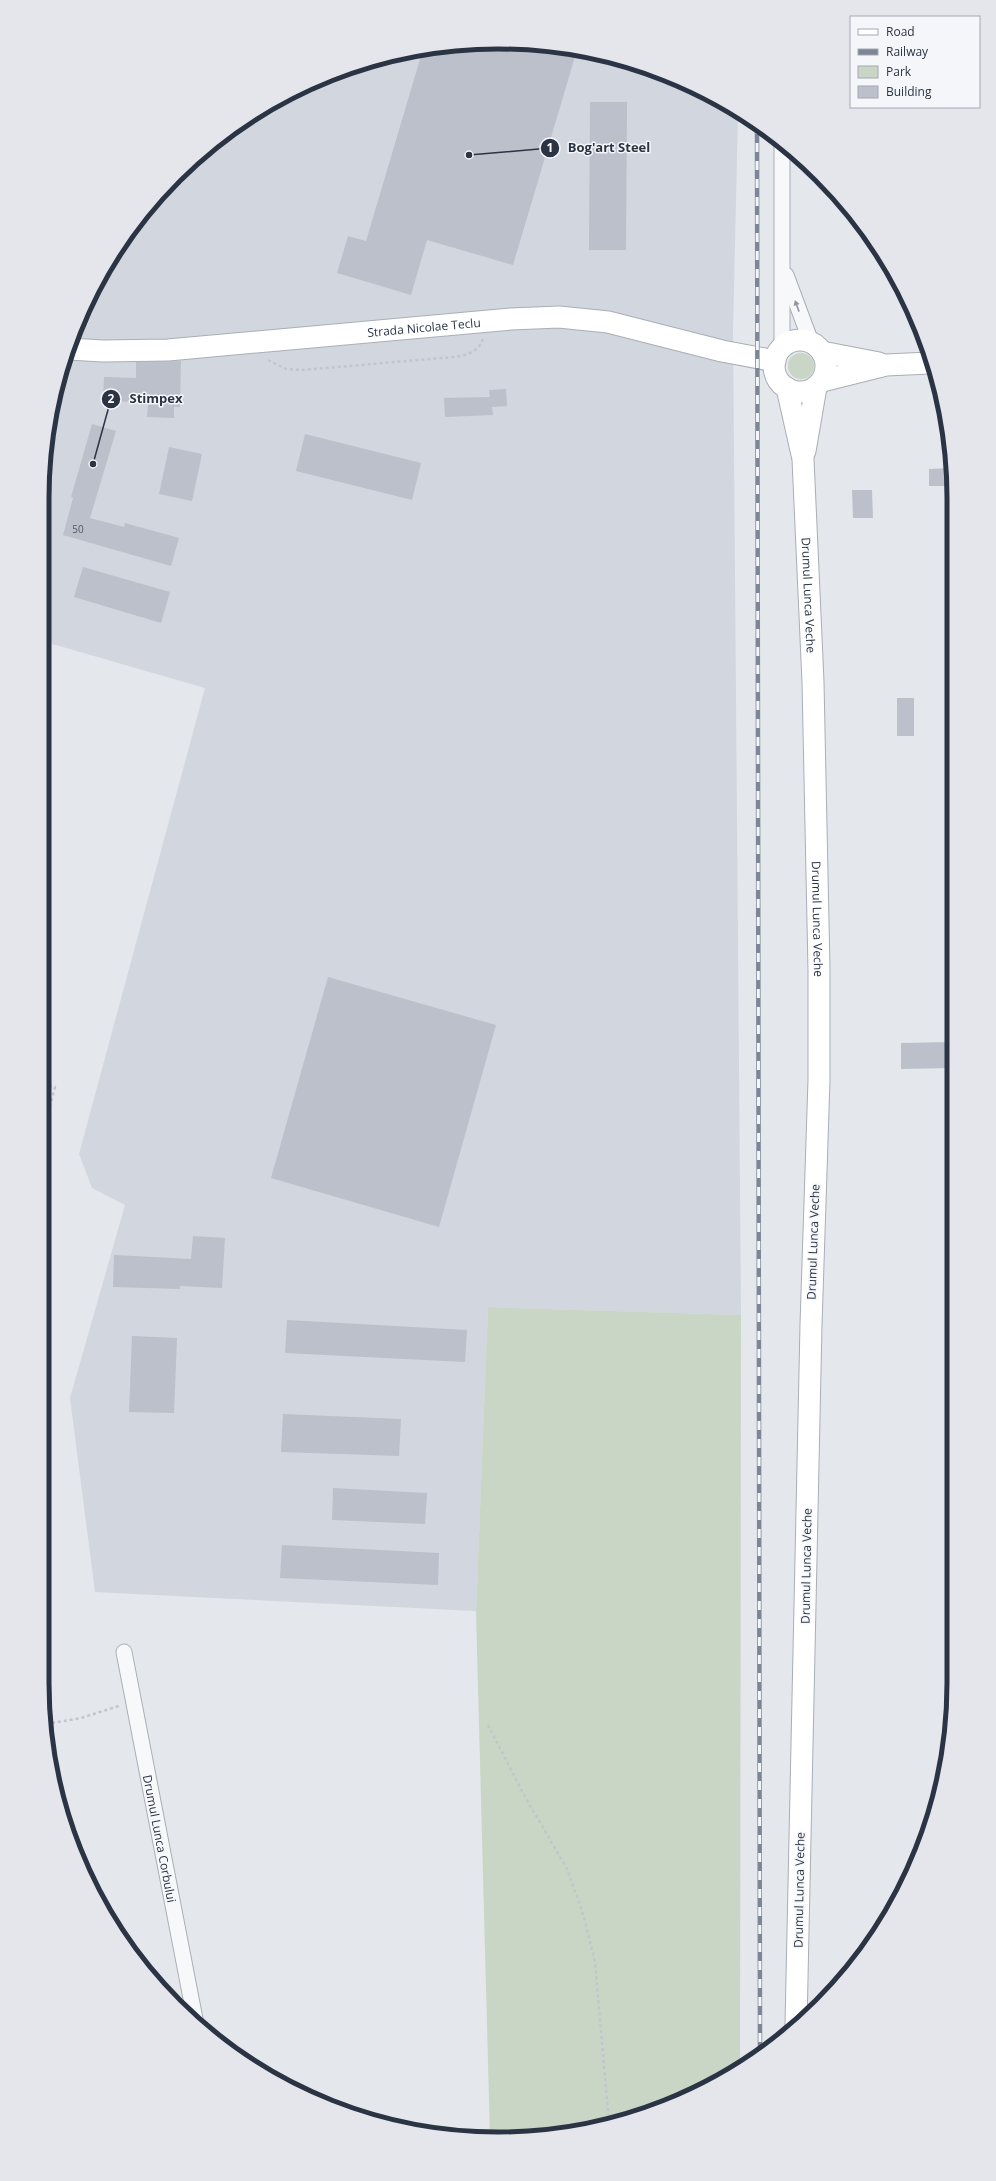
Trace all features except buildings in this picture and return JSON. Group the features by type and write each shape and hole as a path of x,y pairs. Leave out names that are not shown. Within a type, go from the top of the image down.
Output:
{"street":[{"path":"782,151 782,265 777,377 787,388 802,392 819,384 886,365 926,363"},
{"path":"782,265 826,366 819,384"},
{"name":"Strada Nicolae Teclu","path":"75,349 136,352 244,344 545,317 589,319 779,354"},
{"path":"779,354 796,340 886,365"},
{"name":"Drumul Lunca Veche","path":"803,459 819,384"},
{"name":"Drumul Lunca Veche","path":"787,388 803,459 813,682 819,970 819,1080 810,1332 796,2019"},
{"name":"Drumul Lunca Corbului","path":"124,1652 194,2013"}],"path":[{"path":"244,344 273,363 286,369 301,370 455,357 474,352 481,345 490,321"},
{"path":"49,1085 56,1087 49,1112"},
{"path":"51,1723 82,1718 133,1701"},
{"path":"488,1725 524,1795 567,1869 583,1914 595,1962 609,2118"}],"shaded area":[{"path":"498,49 527,50 557,53 614,64 670,83 697,95 738,119 733,330 741,1315 488,1307 476,1611 95,1592 70,1398 125,1205 92,1188 79,1154 205,688 49,643 50,469 53,439 64,382 83,326 95,299 109,273 125,249 160,202 202,160 225,142 274,109 299,95 326,83 382,64 439,53"}],"green space":[{"path":"801,353 810,357 814,366 810,375 801,379 792,375 788,366 792,357"},
{"path":"488,1307 741,1315 740,2060 697,2086 670,2098 614,2117 557,2128 527,2131 490,2132 476,1611"}],"railway":[{"path":"757,132 760,2047"}],"place":[{"name":"Bog'art Steel","path":"469,155"},
{"name":"Stimpex","path":"93,464"}]}
